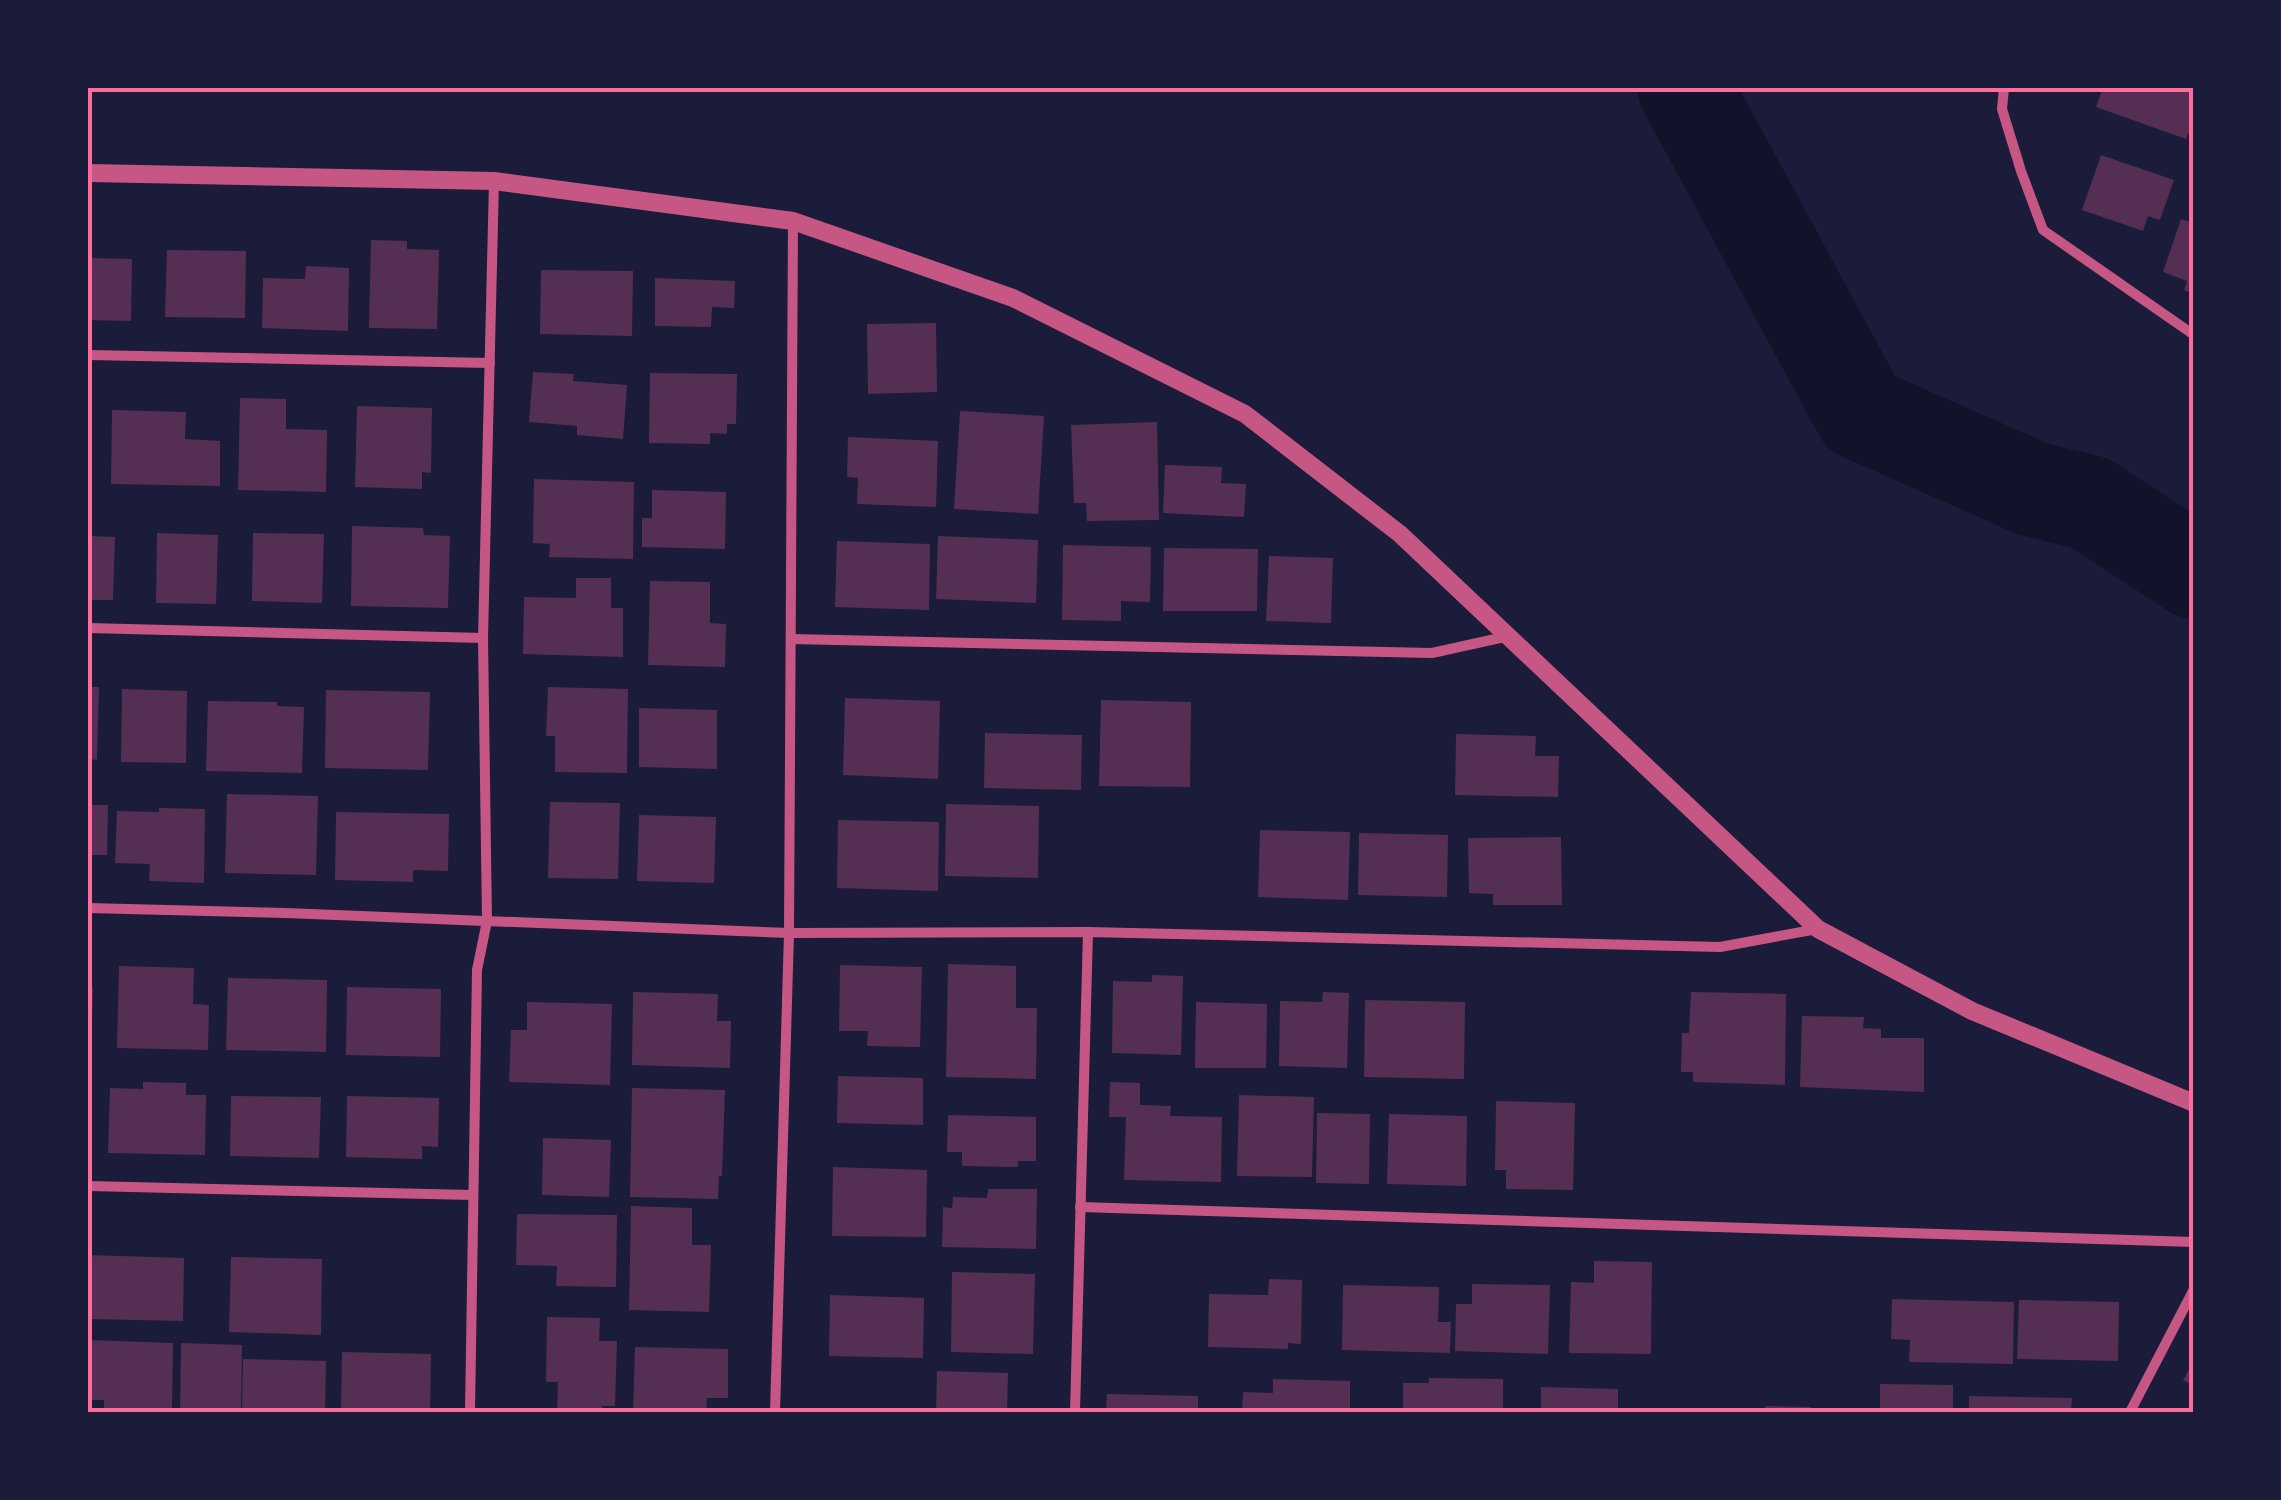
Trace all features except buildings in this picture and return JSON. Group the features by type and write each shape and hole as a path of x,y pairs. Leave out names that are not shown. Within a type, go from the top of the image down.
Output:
{"street":[{"path":"2004,88 2002,109 2020,172 2043,230 2194,335"},
{"path":"88,173 494,181 794,221 1012,298 1245,414 1400,534 1818,929 1972,1011 2194,1104"},
{"path":"470,1412 477,970 487,921 483,638 494,181"},
{"path":"775,1412 790,933 794,221"},
{"path":"88,354 490,362"},
{"path":"88,628 483,638"},
{"path":"791,639 1432,653 1510,635"},
{"path":"88,908 790,933 1088,932 1720,947 1818,929"},
{"path":"1075,1412 1088,932"},
{"path":"88,1186 474,1195"},
{"path":"1080,1207 2194,1242"},
{"path":"2130,1412 2194,1290"}],"waterway":[{"path":"1685,88 1861,413 2033,489 2090,503 2194,571"}]}
